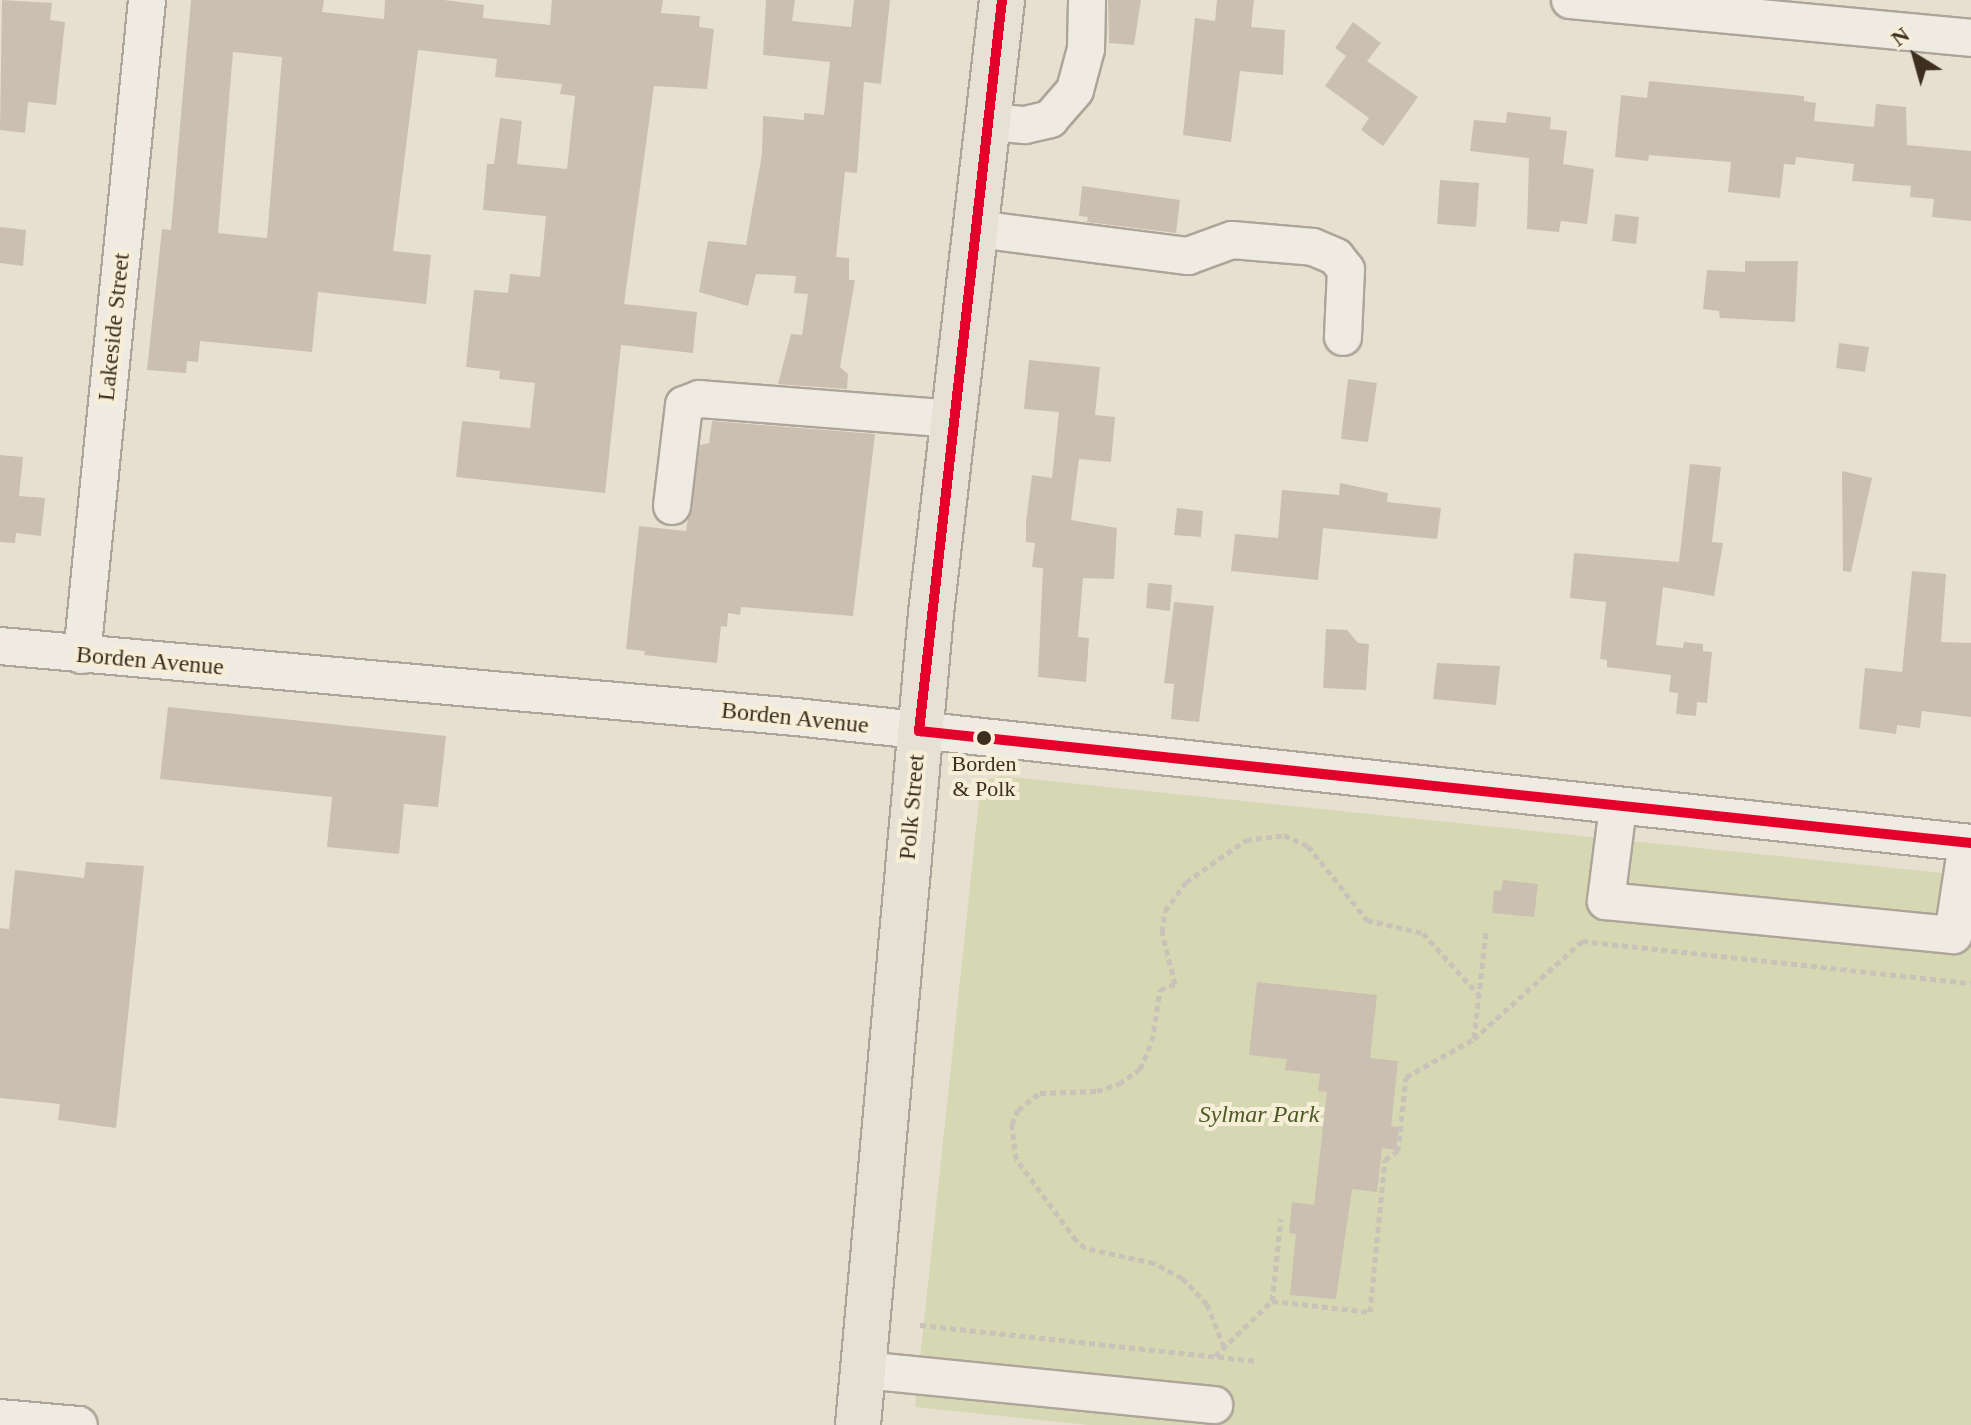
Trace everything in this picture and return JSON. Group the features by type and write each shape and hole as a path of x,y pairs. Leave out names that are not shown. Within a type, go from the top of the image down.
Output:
{"main road":[{"name":"Polk Street","path":"858,1425 919,731 1002,0"}],"street":[{"name":"Lakeside Street","path":"82,655 147,0"},
{"path":"989,122 1025,125 1050,119 1075,90 1086,49 1087,0"},
{"path":"1570,0 1971,38"},
{"path":"977,229 1188,256 1232,240 1313,247 1336,257 1346,270 1343,337"},
{"path":"672,506 684,405 700,399 955,419"},
{"name":"Borden Avenue","path":"0,646 919,731 1969,843"},
{"path":"1618,807 1606,901 1953,935 1969,843"},
{"path":"863,1370 1214,1405"},
{"path":"0,1418 79,1425"}],"path":[{"path":"1224,1347 1207,1304 1182,1278 1154,1263 1085,1248 1076,1240 1016,1159 1012,1124 1018,1110 1040,1093 1097,1091 1129,1080 1140,1069 1152,1041 1160,990 1175,984 1162,932 1169,904 1207,864 1258,837 1284,835 1308,846 1367,920 1423,933 1479,995"},
{"path":"1474,1039 1486,932"},
{"path":"1272,1301 1370,1312 1385,1160 1398,1151 1406,1077 1474,1039 1582,941 1971,983"},
{"path":"1215,1357 1272,1301 1281,1218"},
{"path":"920,1325 1256,1361"}],"green space":[{"name":"Sylmar Park","path":"1001,776 1971,876 1971,1425 1089,1425 915,1407 980,791 987,780"}],"building":[{"path":"2,0 52,3 50,20 65,22 56,105 28,102 25,133 0,130"},
{"path":"191,0 324,0 322,12 384,19 385,0 444,0 484,5 483,18 550,25 552,0 663,0 661,13 700,16 699,27 714,29 707,89 654,86 624,304 697,312 693,353 621,345 605,493 456,477 462,421 530,428 535,383 499,379 500,371 466,367 474,290 508,293 510,274 540,277 546,216 483,210 487,164 494,164 500,118 522,121 517,164 567,169 575,96 560,94 562,84 495,77 497,59 418,50 393,251 431,255 426,304 318,292 312,352 200,341 198,362 187,361 186,373 147,370 162,229 171,230","holes":["233,52 282,57 267,238 218,233"]},
{"path":"766,0 795,0 792,21 851,27 854,0 890,0 881,84 864,82 857,173 845,172 836,257 849,258 849,280 855,280 840,367 848,374 847,389 778,384 791,334 802,335 808,294 794,293 796,276 756,274 748,306 699,292 708,241 746,245 762,154 763,116 804,120 804,113 824,115 830,62 763,55"},
{"path":"1108,0 1141,0 1134,45 1109,43"},
{"path":"1217,0 1254,0 1251,27 1285,30 1283,75 1240,71 1231,142 1183,135 1195,18 1215,21"},
{"path":"1353,22 1381,43 1367,61 1418,97 1383,146 1361,130 1369,118 1325,86 1346,56 1335,48"},
{"path":"1649,81 1804,96 1804,101 1816,103 1814,121 1874,127 1876,104 1906,107 1907,145 1971,151 1971,221 1932,217 1934,199 1910,197 1911,186 1852,181 1854,164 1796,157 1795,165 1784,164 1780,198 1728,192 1731,162 1649,155 1648,161 1615,157 1621,95 1647,98"},
{"path":"1507,112 1551,117 1550,129 1567,131 1563,164 1594,169 1587,224 1561,221 1559,232 1527,229 1529,158 1470,151 1474,120 1506,123"},
{"path":"1440,180 1479,183 1476,227 1437,224"},
{"path":"1082,186 1180,200 1176,233 1087,222 1088,217 1079,216"},
{"path":"1615,214 1639,217 1636,244 1612,241"},
{"path":"0,227 26,230 23,266 0,263"},
{"path":"1745,261 1798,261 1795,322 1720,318 1719,311 1703,309 1707,270 1745,272"},
{"path":"1839,343 1869,347 1865,372 1836,368"},
{"path":"1029,360 1100,367 1095,415 1115,417 1111,462 1079,459 1071,520 1117,528 1114,579 1083,578 1078,637 1089,638 1086,682 1038,677 1043,568 1032,567 1035,543 1026,542 1026,522 1032,475 1052,478 1059,412 1024,409"},
{"path":"1348,379 1377,383 1368,442 1341,439"},
{"path":"712,421 875,434 853,616 741,607 740,615 728,613 727,627 721,626 717,663 644,655 645,651 626,649 639,526 686,531 700,445 709,443"},
{"path":"0,455 23,457 19,496 45,498 41,536 16,533 15,543 0,542"},
{"path":"1690,464 1721,467 1712,542 1723,543 1714,596 1663,587 1656,645 1683,648 1684,642 1703,644 1703,651 1712,652 1707,703 1697,702 1696,716 1676,714 1678,693 1669,692 1671,675 1607,667 1607,660 1600,659 1606,602 1570,598 1574,553 1679,562"},
{"path":"1842,471 1872,478 1851,572 1843,571"},
{"path":"1340,483 1388,493 1387,502 1441,508 1437,539 1323,528 1318,580 1231,571 1235,534 1278,538 1282,490 1339,495"},
{"path":"1177,508 1203,511 1201,537 1174,535"},
{"path":"1912,571 1946,574 1941,642 1971,643 1971,717 1922,711 1920,728 1897,725 1896,734 1859,729 1865,668 1902,672"},
{"path":"1148,583 1172,585 1170,611 1146,608"},
{"path":"1174,602 1214,606 1199,722 1171,719 1174,684 1164,683"},
{"path":"1326,629 1347,630 1358,643 1369,644 1366,690 1323,688"},
{"path":"1437,663 1500,666 1496,705 1433,699"},
{"path":"168,707 446,736 438,807 404,804 399,854 327,847 332,797 160,779"},
{"path":"86,862 144,866 116,1128 58,1120 60,1104 0,1098 0,928 9,929 15,870 84,878"},
{"path":"1503,880 1538,884 1534,917 1492,913 1494,890 1501,891"},
{"path":"1257,982 1377,995 1370,1058 1398,1061 1391,1126 1399,1127 1396,1150 1382,1148 1377,1192 1352,1189 1336,1299 1290,1295 1296,1234 1289,1233 1292,1202 1314,1205 1327,1092 1318,1091 1320,1074 1285,1070 1287,1059 1249,1055"}],"transit line":[{"path":"1002,0 919,731 1971,843"}],"place":[{"name":"Borden & Polk","path":"984,738"}]}
